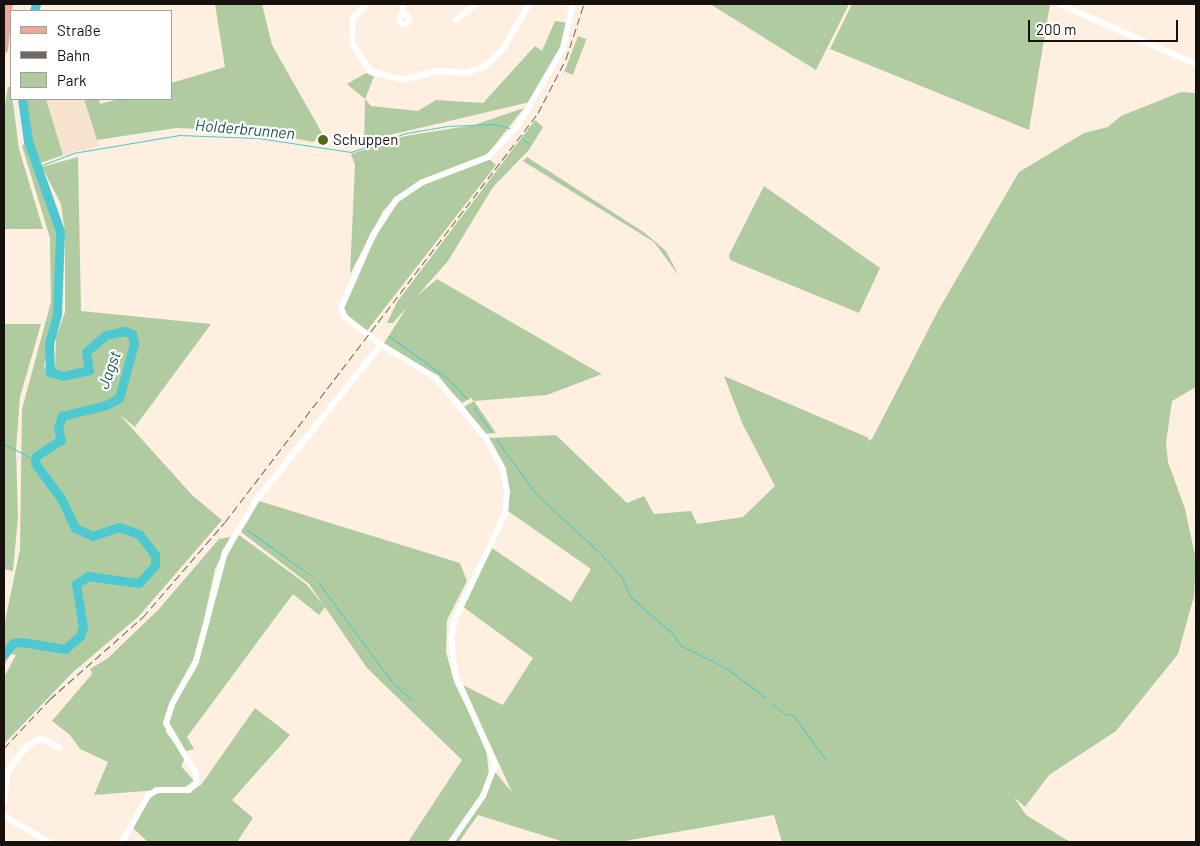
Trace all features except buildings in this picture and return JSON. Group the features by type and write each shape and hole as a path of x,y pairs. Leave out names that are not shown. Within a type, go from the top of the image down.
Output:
{"main road":[{"path":"4,49 9,4"}],"street":[{"path":"367,4 353,18 352,43 370,71 403,80 437,71 467,73 485,66 503,49 528,4"},
{"path":"403,4 403,14"},
{"path":"456,20 476,4"},
{"path":"451,842 483,796 495,764 455,674 452,629 501,523 507,492 503,469 485,437 436,378 381,345 345,317 341,308 346,291 386,210 423,182 488,157 513,132 563,48 573,4"},
{"path":"1059,4 1196,64"},
{"path":"122,842 148,796 157,790 189,790 196,784 196,774 166,723 172,704 196,661 225,552 257,499 381,345"},
{"path":"4,802 8,771 26,748 40,738 60,748"},
{"path":"4,816 49,842"}],"shaded area":[{"path":"46,100 84,100 99,146 63,155"}],"green space":[{"path":"215,4 262,4 272,45 322,133 313,142 258,131 176,128 97,140 84,100 99,100 100,104 114,100 172,100 172,83 225,67"},
{"path":"710,4 849,4 816,70"},
{"path":"852,4 1050,4 1029,130 830,49"},
{"path":"555,21 568,23 560,49 530,102 364,141 365,99 371,106 418,111 436,100 483,103 535,46 542,51"},
{"path":"578,36 586,39 573,75 564,71"},
{"path":"366,73 374,77 365,99 347,84"},
{"path":"8,87 10,87 10,100 13,100 19,149 43,229 4,229 4,109"},
{"path":"1181,92 1196,93 1196,387 1172,401 1166,443 1168,462 1185,509 1196,560 1194,596 1178,654 1116,731 1049,775 1025,807 1014,797 1026,815 1070,842 782,842 774,815 619,842 564,842 478,815 459,842 454,842 495,772 512,792 463,685 503,705 533,658 462,606 492,548 571,602 591,569 508,511 509,491 489,438 556,435 627,503 644,496 654,514 691,511 697,524 743,517 775,486 742,423 724,376 869,438 867,441 872,439 939,309 1019,172 1084,133 1108,127 1121,116"},
{"path":"25,100 46,100 63,155 38,164 30,141"},
{"path":"524,108 486,156 422,180 395,198 383,211 350,274 355,165 351,154 405,136 474,125"},
{"path":"535,120 543,127 529,150 493,187 448,261 393,323 387,323 397,302"},
{"path":"25,143 56,223 55,315 44,367 55,368 56,337 65,312 65,233 61,204 42,167 78,157 81,311 211,324 135,427 120,415 192,495 222,520 139,616 72,673 4,744 4,677 16,655 11,654 4,665 4,626 20,549 22,409 51,302 50,238 22,146"},
{"path":"527,157 645,233 666,251 679,276 654,242 523,161"},
{"path":"488,158 496,165 366,332 345,314 342,305 390,209 414,189"},
{"path":"764,186 880,268 859,313 730,260 729,255"},
{"path":"437,279 602,374 547,395 474,401 471,398 462,403 436,376 384,343 411,301"},
{"path":"4,324 41,324 20,397 16,450 18,517 13,571 4,569"},
{"path":"474,401 496,433 485,434 464,407"},
{"path":"259,501 460,563 467,581 447,620 446,652 454,682 486,746 489,777 483,793 448,842 408,842 462,760 367,668 309,584 241,532"},
{"path":"239,535 306,584 325,607 319,615 293,594 187,737 194,749 183,752 168,722 171,708 197,667 218,572"},
{"path":"231,537 215,569 195,661 165,716 166,732 185,758 181,766 194,781 183,788 94,795 108,762 80,749 70,735 52,721 92,674 90,669 108,658 158,610 219,539"},
{"path":"255,708 290,735 232,800 253,818 237,842 148,842 132,827 148,798 160,792 188,792 201,785"}],"waterway":[{"name":"Jagst","path":"34,10 36,4"},
{"name":"Jagst","path":"4,654 13,643 21,642 65,649 80,636 83,627 76,584 88,576 139,583 155,565 155,555 139,534 119,527 93,536 75,528 62,500 35,463 36,456 61,440 58,428 62,416 106,405 119,398 134,344 132,334 125,331 106,335 86,352 89,370 63,376 50,372 49,344 57,314 60,231 28,141 22,100"},
{"name":"Holderbrunnen","path":"37,167 73,153 179,135 258,138 351,152 406,133 447,126 494,124 509,128"},
{"name":"Holderbrunnen","path":"523,139 529,144"},
{"path":"389,336 448,379 467,399"},
{"path":"474,408 491,431"},
{"path":"496,439 536,494 598,551 621,576 631,597 673,634 680,645 726,668 766,698"},
{"path":"4,444 34,459"},
{"path":"247,530 310,575"},
{"path":"318,582 392,682 411,700"},
{"path":"771,703 785,714 793,715 826,760"}],"railway":[{"path":"4,748 50,699 143,617 225,522 538,113 566,59 584,4"}],"place":[{"name":"Schuppen","path":"323,140"}]}
